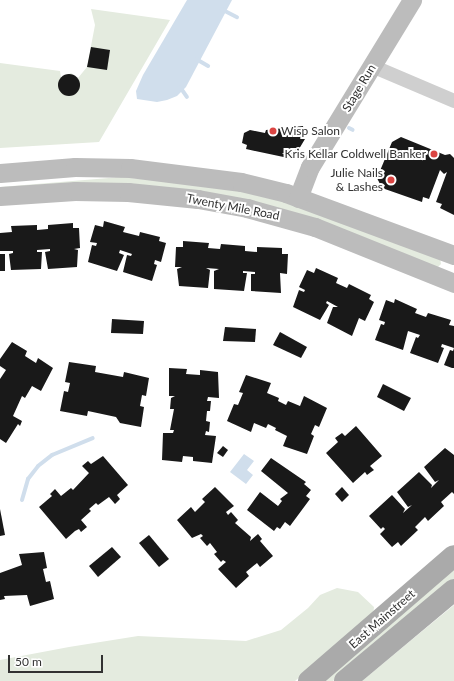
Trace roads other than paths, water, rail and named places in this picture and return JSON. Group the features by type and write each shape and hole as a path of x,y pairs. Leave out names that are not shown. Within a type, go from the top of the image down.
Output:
{"main road":[{"name":"Stage Run","path":"298,198 310,167 412,0"},
{"name":"Twenty Mile Road","path":"0,173 74,167 151,170 241,182 298,198 454,254"},
{"name":"Twenty Mile Road","path":"0,196 69,191 128,192 198,199 247,208 315,227 454,283"},
{"name":"East Mainstreet","path":"309,681 454,556"},
{"name":"East Mainstreet","path":"344,681 454,590"}],"street":[{"path":"372,66 454,101"}],"water":[{"path":"187,0 232,0 186,87 177,96 167,100 157,102 137,99 136,91 143,75"},
{"path":"244,454 254,461 247,470 253,475 246,484 230,472"}],"waterway":[{"path":"221,9 237,17"},
{"path":"196,59 208,66"},
{"path":"180,87 187,97"},
{"path":"349,128 353,130"},
{"path":"22,500 28,479 38,466 52,455 93,438"}],"place":[{"name":"Wisp Salon","path":"273,131"},
{"name":"Kris Kellar Coldwell Banker","path":"434,154"},
{"name":"Julie Nails & Lashes","path":"391,180"}]}
